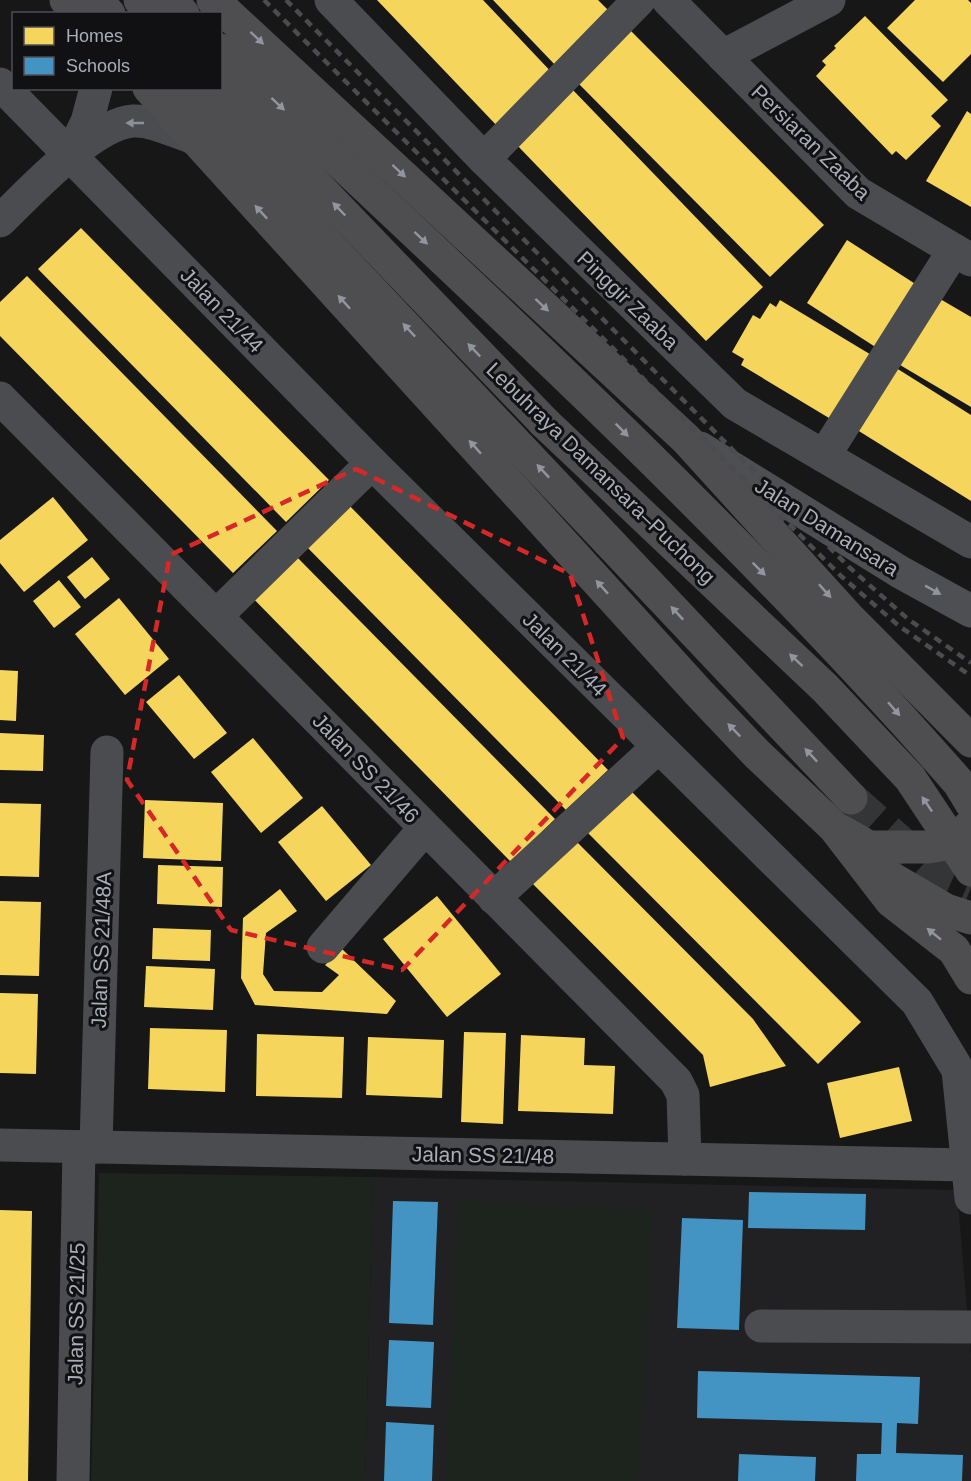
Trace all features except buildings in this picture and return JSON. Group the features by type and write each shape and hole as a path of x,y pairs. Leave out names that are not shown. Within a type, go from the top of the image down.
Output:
{"highway":[{"path":"66,0 76,12"},
{"path":"96,0 107,12"},
{"path":"140,0 151,12"},
{"path":"172,0 181,12"},
{"path":"213,0 686,439 849,618 971,741"},
{"name":"Lebuhraya Damansara–Puchong","path":"222,52 581,389 869,680 960,783 971,803"},
{"name":"Lebuhraya Damansara–Puchong","path":"222,87 543,422 825,688 910,778 971,870"},
{"path":"151,90 191,137 699,693 757,754 834,827 891,901 954,950 971,978"},
{"path":"182,90 851,798"},
{"path":"834,827 869,847 887,849 952,843 971,825"},
{"path":"863,862 946,910 971,918"}],"main road":[{"name":"Jalan Damansara","path":"686,439 900,572 971,611"}],"street":[{"name":"Pinggir Zaaba","path":"331,0 484,159 735,404 971,542"},
{"path":"484,159 639,0"},
{"name":"Persiaran Zaaba","path":"668,0 858,193 962,255"},
{"path":"723,56 830,0"},
{"name":"Jalan 21/44","path":"0,84 372,464 917,1002 958,1070 971,1198"},
{"path":"70,154 87,122 95,90"},
{"path":"0,221 70,154 112,126 133,121 154,124 191,137"},
{"path":"824,456 962,255"},
{"name":"Jalan SS 21/46","path":"0,398 676,1081 683,1095 685,1159"},
{"path":"216,616 372,464"},
{"path":"494,898 658,747"},
{"name":"Jalan SS 21/48A","path":"88,1147 107,752"},
{"path":"322,948 425,828"},
{"name":"Jalan SS 21/48","path":"0,1145 967,1165"},
{"name":"Jalan SS 21/25","path":"73,1481 88,1147"},
{"path":"761,1326 971,1327"}],"highlighted area":[{"path":"356,469 570,574 623,738 402,970 231,930 127,780 170,555"}],"shaded area":[{"path":"99,1173 373,1177 365,1481 91,1481"},
{"path":"373,1177 957,1190 971,1355 971,1481 365,1481"},
{"path":"459,1201 652,1211 638,1481 445,1481"}],"tunnel":[{"path":"851,798 934,872 971,888"}],"railway":[{"path":"264,0 841,576 899,626 971,676"},
{"path":"286,0 849,567 908,619 971,663"}]}
